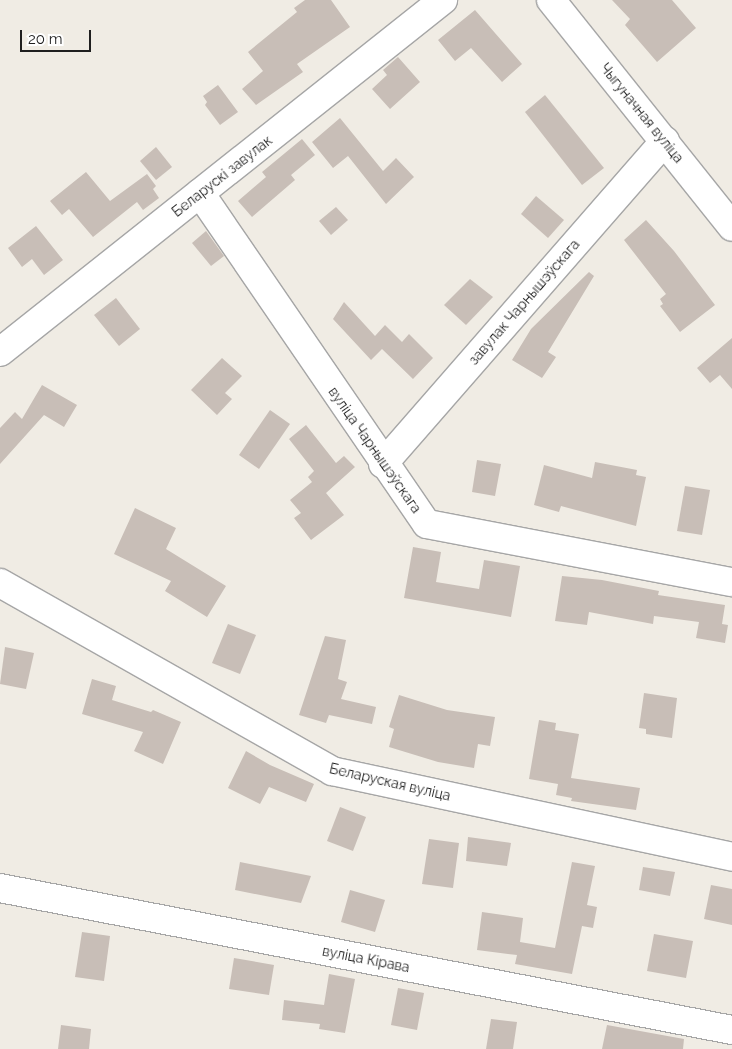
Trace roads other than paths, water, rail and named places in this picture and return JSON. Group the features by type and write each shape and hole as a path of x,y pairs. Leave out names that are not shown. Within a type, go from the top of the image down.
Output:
{"street":[{"name":"Беларускі завулак","path":"0,352 443,0"},
{"name":"Чыгуначная вуліца","path":"551,0 665,140 732,227"},
{"name":"завулак Чарнышэўскага","path":"382,464 665,140"},
{"name":"вуліца Чарнышэўскага","path":"200,193 382,464 427,524 732,582"},
{"name":"Беларуская вуліца","path":"0,583 332,771 732,857"},
{"name":"вуліца Кірава","path":"0,888 732,1030"}]}
